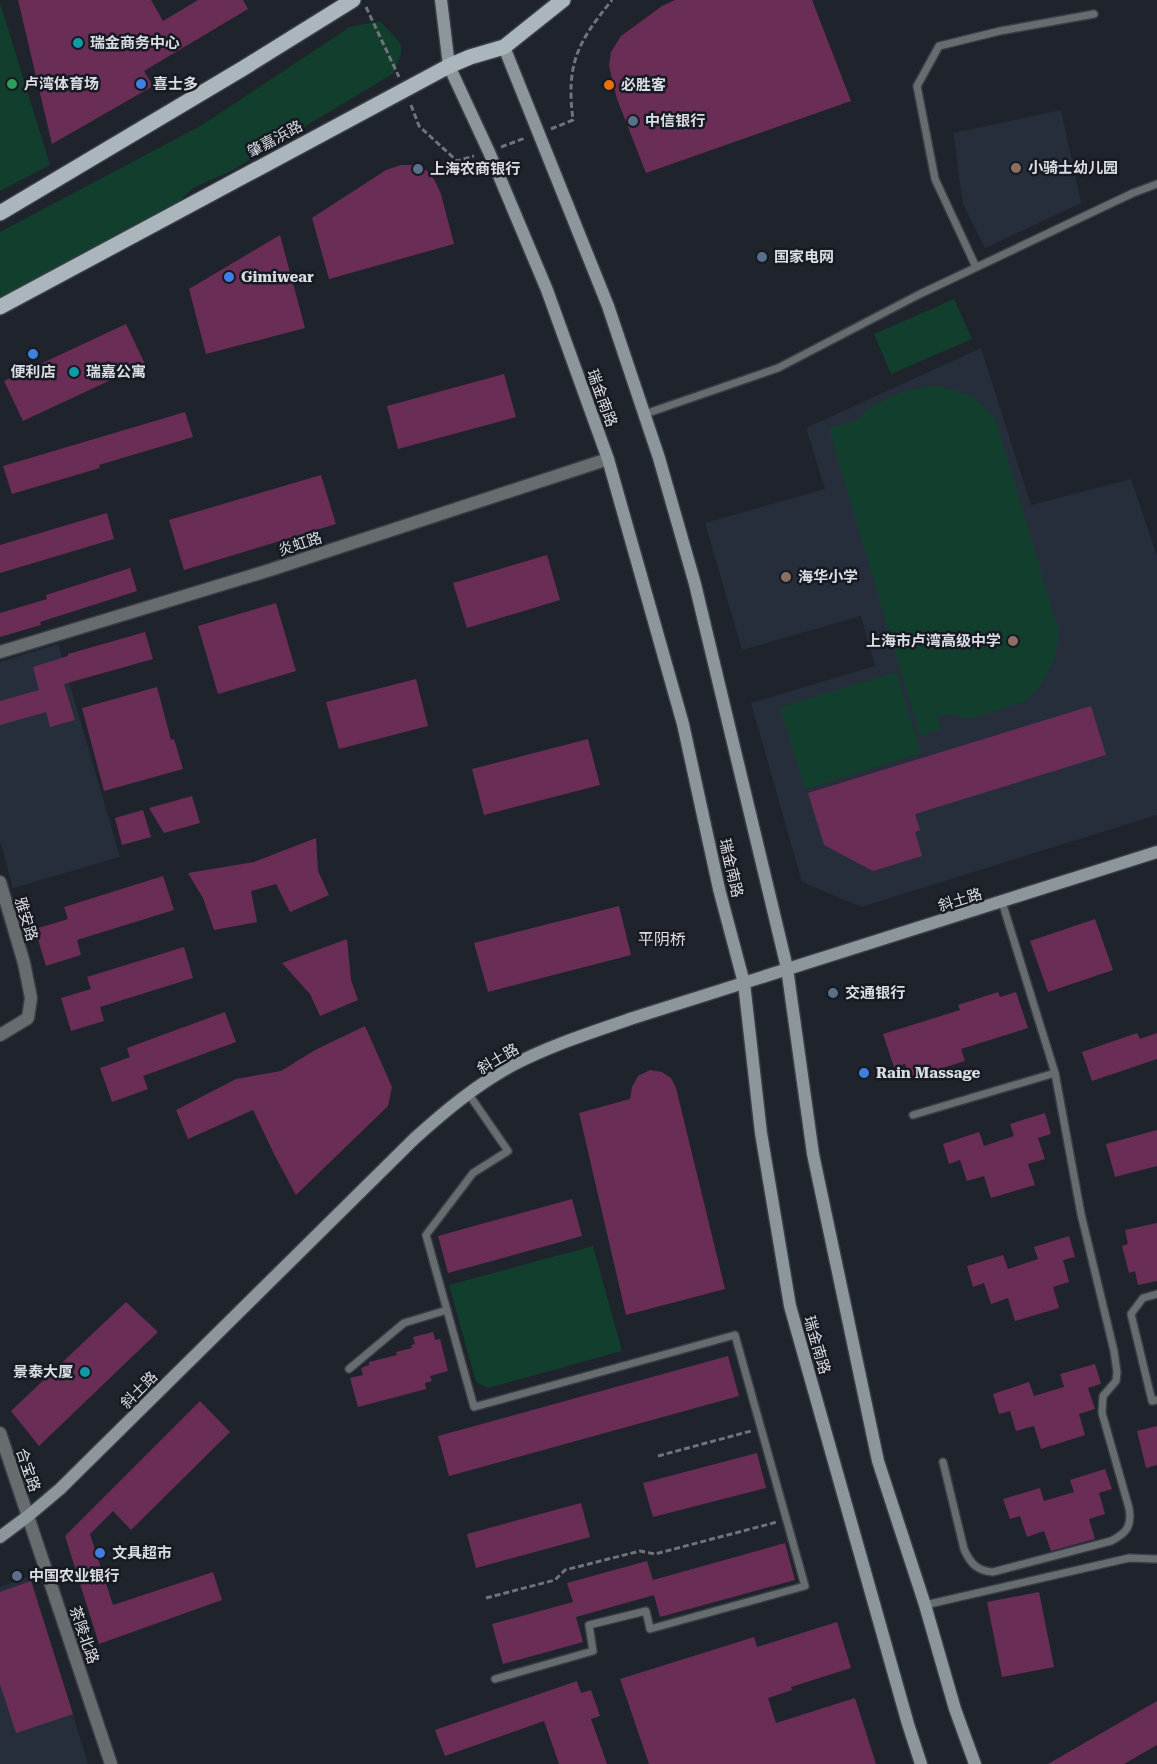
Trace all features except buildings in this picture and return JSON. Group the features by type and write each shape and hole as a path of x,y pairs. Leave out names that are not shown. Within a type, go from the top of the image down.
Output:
{"main road":[{"path":"0,213 353,0"},
{"name":"瑞金南路","path":"441,0 449,66 489,152 547,290 608,459 683,724 719,889 744,983 761,1133 790,1306 901,1702 921,1764"},
{"path":"504,47 555,0"},
{"name":"肇嘉浜路","path":"0,307 449,66 504,47 563,0"},
{"name":"瑞金南路","path":"504,47 608,306 645,414 695,584 787,968 813,1154 878,1461 955,1709 975,1764"},
{"name":"斜土路","path":"0,1537 60,1488 414,1139 468,1093 513,1065 561,1043 633,1018 1157,852"}],"street":[{"name":"炎虹路","path":"0,652 270,570 608,459"},
{"name":"雅安路","path":"0,882 32,998 28,1018 0,1035"},
{"name":"合宝路","path":"0,1433 28,1516"},
{"name":"茶陵北路","path":"28,1516 111,1764"}],"lane":[{"path":"976,267 935,179 917,86 939,46 1000,31 1094,14"},
{"path":"645,414 778,368 920,294 1133,193 1157,184"},
{"path":"943,1462 967,1558 975,1567 984,1572 993,1572 1111,1541 1124,1535 1129,1527 1131,1519 1129,1508 1102,1413 1103,1396 1116,1381 1117,1372 1082,1214 1055,1072 1002,902"},
{"path":"913,1115 1055,1072"},
{"path":"468,1093 508,1151 472,1173 426,1235 474,1407 735,1335 805,1586 650,1629 646,1611 589,1625 593,1651 495,1679"},
{"path":"1157,1294 1143,1298 1131,1314 1152,1401 1157,1400"},
{"path":"349,1369 404,1323 447,1310"},
{"path":"924,1605 1129,1558 1157,1559"}],"path":[{"path":"362,0 405,90 419,126 457,161 489,152 573,120 570,93 573,64 589,27 612,0"},
{"path":"658,1456 761,1428"},
{"path":"486,1598 555,1580 565,1570 640,1551 655,1554 787,1519"}],"shaded area":[{"name":"小骑士幼儿园","path":"1061,110 1081,203 985,248 963,204 953,133"},
{"name":"上海市卢湾高级中学","path":"981,348 1031,505 1131,479 1157,556 1157,815 861,907 802,882 751,703 875,666 861,616 742,650 705,523 825,489 806,428"},
{"path":"58,644 120,857 13,888 0,841 0,662"},
{"path":"30,1576 88,1764 0,1764 0,1587"}],"green space":[{"name":"卢湾体育场","path":"0,3 50,165 0,191"},
{"path":"380,21 401,44 401,54 394,73 231,171 193,188 167,213 0,298 0,232 202,125 350,27"},
{"path":"954,299 972,339 891,374 874,334"},
{"path":"935,385 971,395 995,418 1059,632 1055,658 1044,680 1028,700 972,718 937,714 941,729 920,736 829,429 858,420 869,408 902,392"},
{"path":"896,672 921,753 805,789 780,707"},
{"path":"593,1246 622,1351 488,1388 476,1382 449,1285"}],"place":[{"name":"瑞金商务中心","path":"78,43"},
{"name":"卢湾体育场","path":"12,84"},
{"name":"喜士多","path":"141,84"},
{"name":"必胜客","path":"609,85"},
{"name":"中信银行","path":"633,121"},
{"name":"小骑士幼儿园","path":"1016,168"},
{"name":"上海农商银行","path":"418,169"},
{"name":"国家电网","path":"762,257"},
{"name":"Gimiwear","path":"229,277"},
{"name":"便利店","path":"33,354"},
{"name":"瑞嘉公寓","path":"74,372"},
{"name":"海华小学","path":"786,577"},
{"name":"上海市卢湾高级中学","path":"1013,641"},
{"name":"交通银行","path":"833,993"},
{"name":"Rain Massage","path":"864,1073"},
{"name":"景泰大厦","path":"85,1372"},
{"name":"文具超市","path":"100,1553"},
{"name":"中国农业银行","path":"17,1576"}],"district":[{"name":"平阴桥","path":"662,939"}]}
